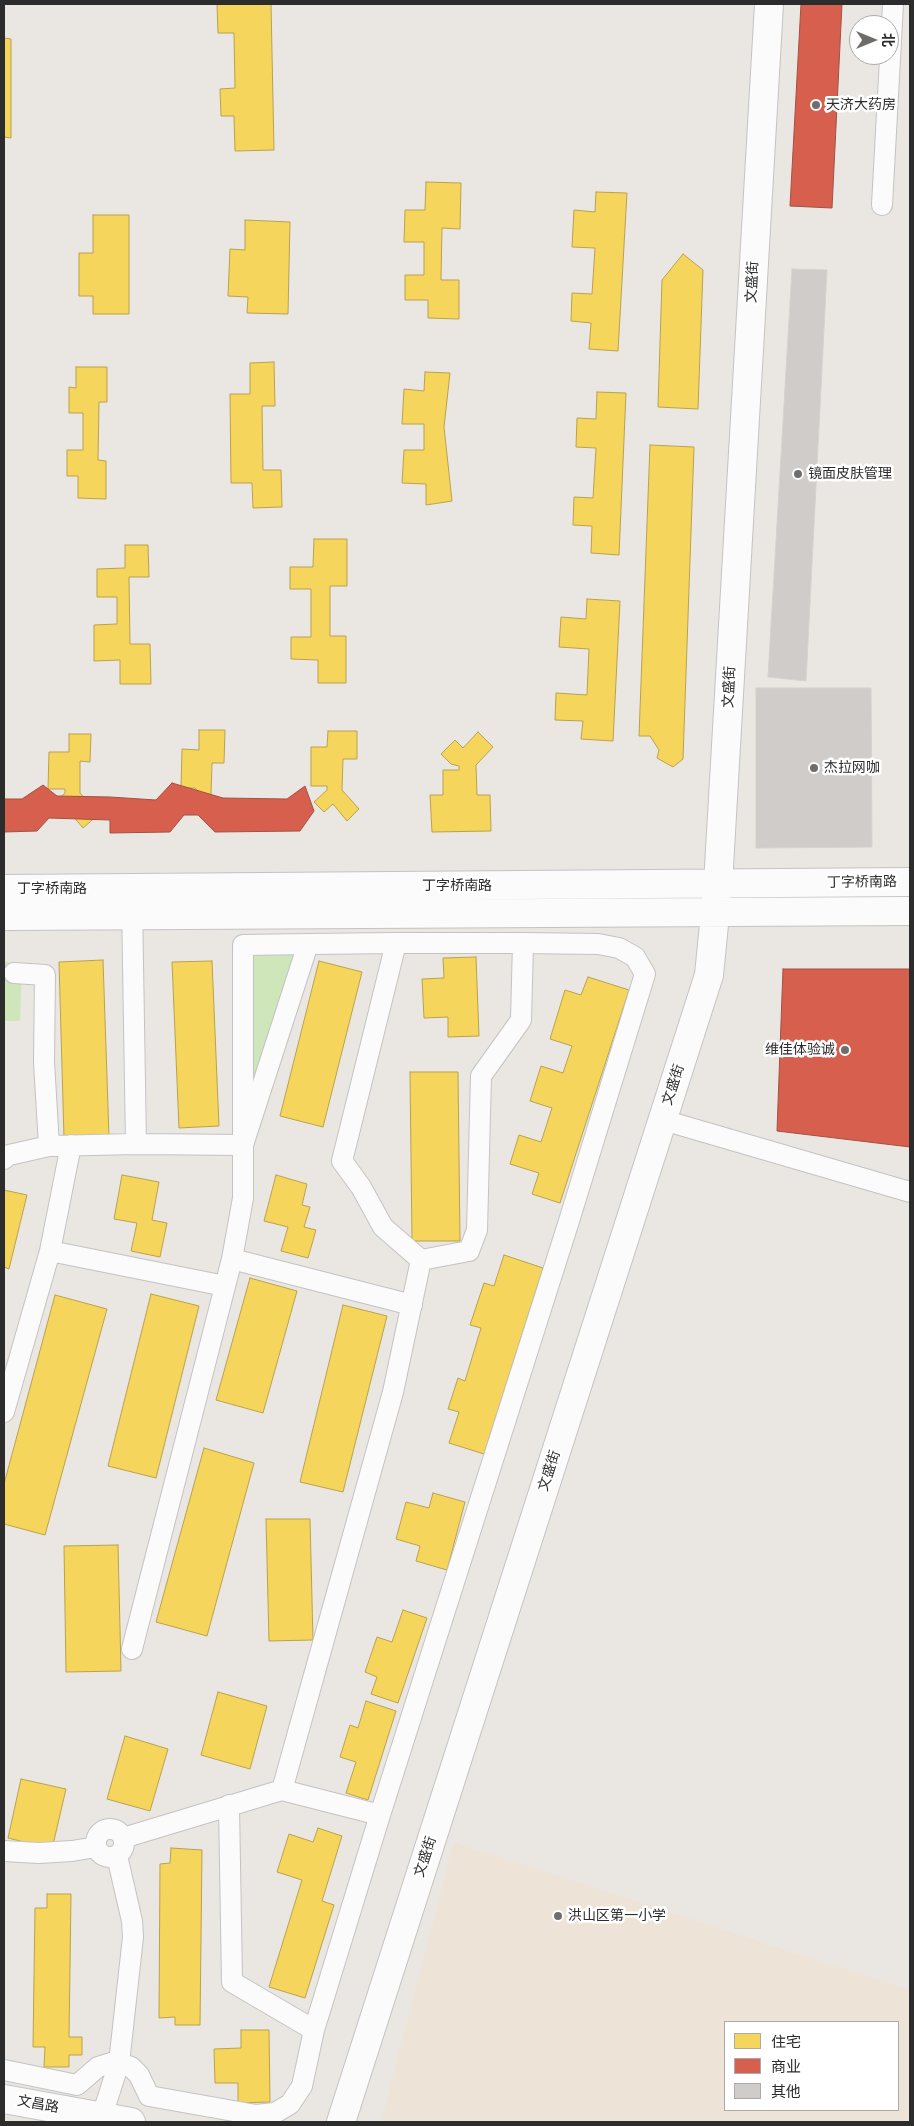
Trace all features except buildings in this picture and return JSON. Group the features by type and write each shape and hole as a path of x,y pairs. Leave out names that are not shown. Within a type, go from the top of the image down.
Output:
{"street":[{"name":"文盛街","path":"341,2122 709,975 718,884 769,4"},
{"path":"882,205 893,4"},
{"name":"丁字桥南路","path":"4,889 910,882"},
{"path":"132,889 136,1144"},
{"name":"丁字桥南路","path":"4,916 910,911"},
{"path":"396,943 342,1161 361,1188 383,1227 421,1260"},
{"path":"4,2070 77,2085 98,2067 114,2062 132,2067 140,2075 149,2096 256,2115 275,2113 290,2104 302,2086 314,2030 380,1815 572,1211 645,974 635,956 619,948 598,944 396,943 243,945 243,1198 232,1259 132,1649"},
{"path":"421,1260 469,1251 477,1230 481,1076 521,1020 524,943"},
{"path":"243,1145 308,944"},
{"path":"14,973 45,975 44,1062 49,1146"},
{"path":"663,1120 910,1192"},
{"path":"4,1159 9,1155 49,1146 136,1144 243,1145"},
{"path":"4,1412 50,1251 71,1145"},
{"path":"50,1251 225,1286"},
{"path":"232,1259 412,1305"},
{"path":"282,1790 394,1392 421,1260"},
{"path":"120,1847 229,1805 282,1790 380,1815"},
{"path":"229,1805 232,1982 314,2030"},
{"path":"4,1851 39,1853 96,1847 96,1837 103,1830 117,1830 133,1937 119,2063 100,2119"},
{"name":"文昌路","path":"4,2099 100,2119 131,2122"}],"shaded area":[{"name":"洪山区第一小学","path":"454,1842 910,1990 910,2113 908,2122 381,2122"}],"green space":[{"path":"252,952 298,953 251,1103"},
{"path":"4,962 22,963 20,1021 4,1021"}],"place":[{"name":"天济大药房","path":"816,105"},
{"name":"镜面皮肤管理","path":"798,474"},
{"name":"杰拉网咖","path":"814,768"},
{"name":"维佳体验诚","path":"845,1050"},
{"name":"洪山区第一小学","path":"558,1916"}]}
